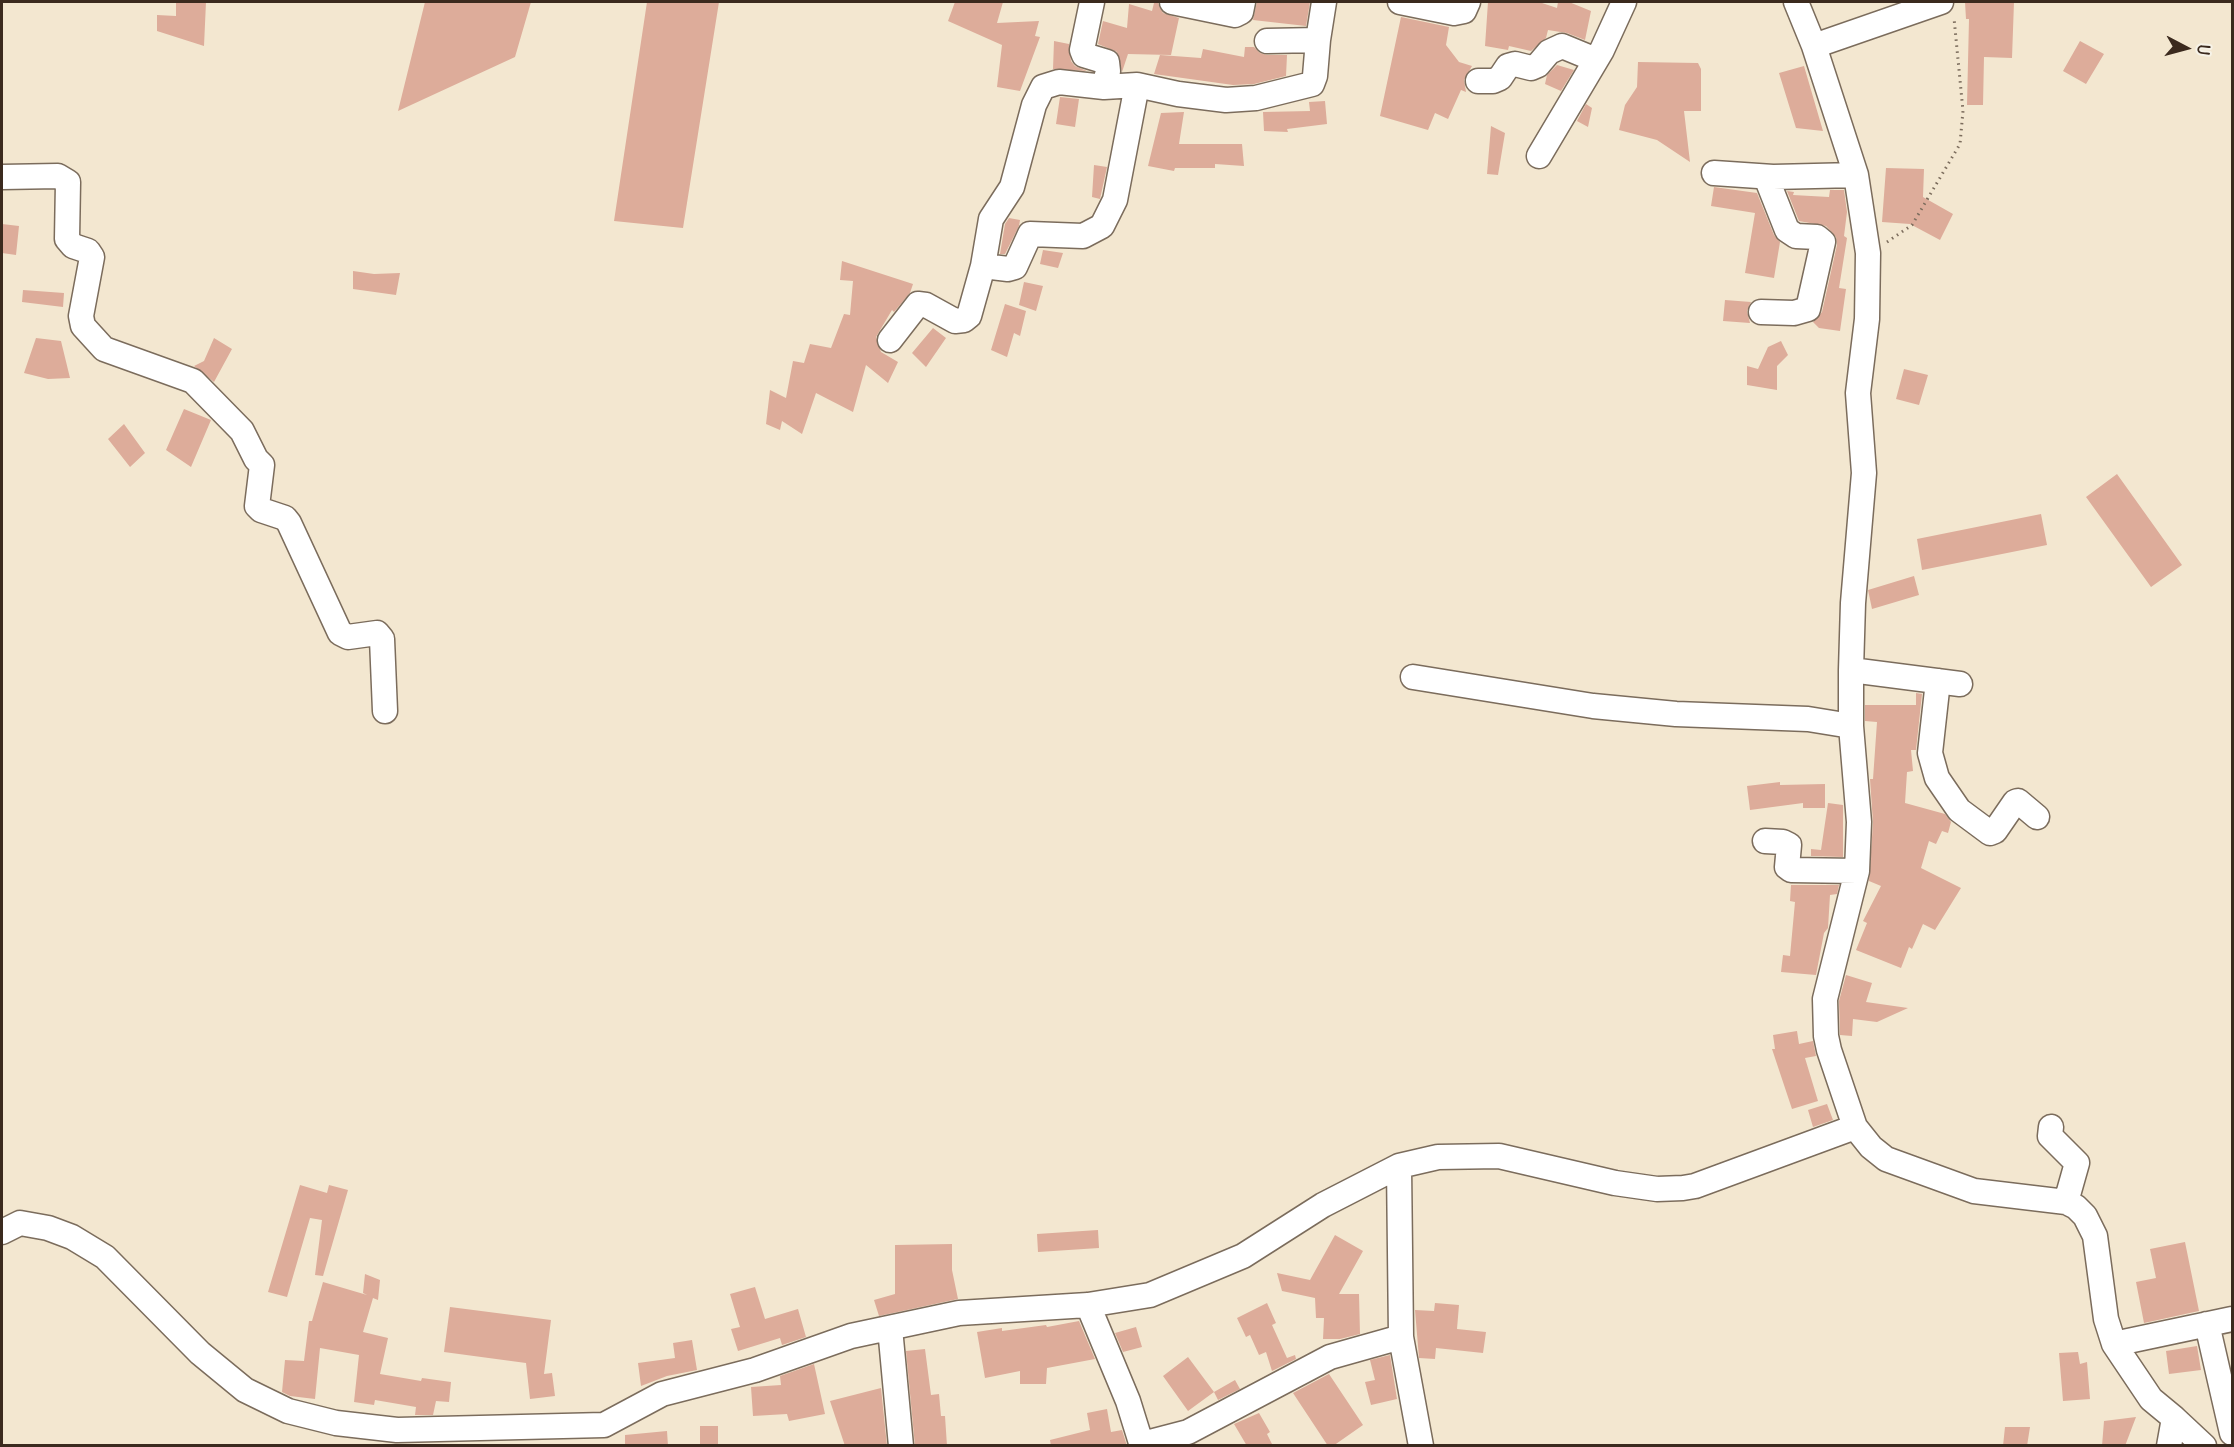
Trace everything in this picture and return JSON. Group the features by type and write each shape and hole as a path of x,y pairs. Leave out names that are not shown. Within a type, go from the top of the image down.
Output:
{"street":[{"path":"1092,2 1083,53 1107,62 1108,71 1104,87"},
{"path":"1172,2 1235,15 1241,12 1243,2"},
{"path":"890,340 918,304 926,305 955,321 964,320 969,316 983,266 991,219 1011,188 1039,92 1051,83 1059,82 1104,87 1137,85 1178,94 1226,100 1256,98 1303,88 1314,81 1324,2"},
{"path":"1400,2 1454,13 1464,11 1468,2"},
{"path":"1539,156 1596,60 1624,2"},
{"path":"1796,2 1814,46 1856,176 1868,253 1867,319 1858,393 1864,473 1863,516 1853,603 1851,670 1851,726 1859,822 1857,871 1825,999 1824,1018 1829,1050 1855,1127 1870,1147 1886,1159 1974,1191 2066,1202 2076,1207 2085,1216 2095,1236 2106,1319 2114,1344 2151,1399 2204,1446"},
{"path":"1814,46 1947,7"},
{"path":"1267,40 1318,40"},
{"path":"1478,81 1493,81 1500,78 1508,66 1515,64 1531,68 1538,65 1549,52 1562,46 1596,60"},
{"path":"983,266 1013,269 1030,234 1083,236 1102,226 1115,200 1137,85"},
{"path":"1714,172 1766,177 1856,176"},
{"path":"2,177 58,176 68,182 67,239 73,246 88,251 92,257 81,316 83,326 104,349 188,379 198,385 239,428 260,461 257,506 261,510 285,518 289,523 340,633 348,637 377,633 382,639 385,711"},
{"path":"1761,312 1794,313 1808,309 1823,242 1817,237 1796,236 1787,230 1766,177"},
{"path":"1851,670 1949,683 1930,753 1937,778 1959,810 1990,833 1995,831 2014,802 2018,801 2037,817"},
{"path":"1413,677 1593,706 1676,714 1808,719 1851,726"},
{"path":"1765,841 1789,845 1787,867 1791,870 1857,871"},
{"path":"2,1232 21,1223 48,1228 72,1237 105,1257 200,1353 245,1390 288,1411 397,1438 605,1435 662,1394 755,1370 851,1336 959,1313 1088,1305 1150,1295 1243,1256 1323,1205 1399,1166 1438,1157 1499,1156 1615,1183 1657,1188 1683,1188 1695,1186 1855,1127"},
{"path":"2051,1127 2050,1136 2077,1163 2066,1202"},
{"path":"1399,1166 1401,1337 1421,1446"},
{"path":"1088,1305 1128,1401 1142,1445 1188,1432 1330,1357 1401,1337"},
{"path":"2114,1344 2232,1319"},
{"path":"2207,1324 2232,1433"},
{"path":"890,1328 901,1446"},
{"path":"2169,1446 2174,1418"}],"path":[{"path":"1868,253 1911,225 1960,144 1963,111 1947,7"}],"building":[{"path":"176,2 206,2 204,46 157,31 157,15 176,16"},
{"path":"425,2 531,2 515,57 398,111"},
{"path":"647,2 719,2 683,228 614,221"},
{"path":"955,2 1003,2 997,23 1039,21 1035,36 1040,37 1020,91 997,87 1002,45 948,21"},
{"path":"1257,2 1310,2 1306,26 1253,20"},
{"path":"1488,2 1539,2 1557,8 1558,2 1569,2 1591,11 1585,40 1567,33 1548,30 1546,38 1531,51 1509,46 1508,50 1485,46"},
{"path":"1965,2 2014,2 2012,58 1984,57 1983,105 1967,105 1969,19 1966,19"},
{"path":"1154,3 1158,3 1163,13 1179,18 1171,55 1128,54 1122,72 1117,52 1098,44 1103,21 1127,28 1129,4 1152,11"},
{"path":"1401,17 1449,27 1446,45 1459,62 1472,66 1464,80 1466,92 1461,90 1448,119 1435,113 1428,130 1380,116"},
{"path":"1054,41 1069,44 1071,61 1075,66 1087,71 1053,69"},
{"path":"2080,41 2104,54 2086,84 2063,71"},
{"path":"1245,47 1254,47 1260,53 1267,55 1287,55 1286,76 1254,84 1233,85 1154,74 1160,55 1201,58 1203,49 1244,57"},
{"path":"1638,62 1698,63 1701,69 1701,111 1684,111 1690,162 1657,140 1619,130 1625,105 1637,87"},
{"path":"1557,65 1574,70 1561,91 1545,84 1547,75"},
{"path":"1804,66 1823,131 1796,128 1779,73"},
{"path":"1060,97 1079,99 1075,127 1056,124"},
{"path":"1325,101 1327,124 1287,129 1288,132 1264,131 1263,112 1310,111 1309,102"},
{"path":"1586,104 1592,108 1588,127 1577,121"},
{"path":"1184,112 1179,144 1242,144 1244,166 1215,164 1215,168 1175,168 1174,171 1148,166 1161,113"},
{"path":"1491,126 1505,133 1498,175 1487,174"},
{"path":"1094,165 1107,167 1100,199 1092,197"},
{"path":"1886,168 1924,169 1923,197 1953,214 1940,240 1910,224 1882,222"},
{"path":"1714,187 1757,193 1774,235 1780,242 1774,278 1745,273 1755,213 1711,206"},
{"path":"1830,190 1844,190 1847,212 1844,236 1847,238 1839,288 1846,289 1840,331 1819,328 1813,322 1822,312 1837,245 1836,237 1826,226 1799,221 1787,191 1794,192 1793,195 1829,197"},
{"path":"1009,218 1020,220 1019,226 1005,254 1000,254 1005,224"},
{"path":"2,224 19,226 16,255 2,253"},
{"path":"1043,250 1063,253 1058,268 1040,264"},
{"path":"842,261 913,284 910,293 894,312 892,310 876,337 881,352 898,362 888,383 866,365 853,412 816,393 802,434 782,421 780,430 766,424 770,390 786,398 793,361 804,363 810,344 831,348 844,314 850,315 853,281 840,280"},
{"path":"353,271 374,274 400,273 396,295 353,289"},
{"path":"1024,282 1043,286 1036,311 1019,305"},
{"path":"23,290 64,293 63,307 22,302"},
{"path":"1725,300 1751,302 1747,311 1750,323 1723,321"},
{"path":"1005,304 1026,311 1020,336 1014,333 1007,357 991,350"},
{"path":"933,328 946,338 926,367 912,353"},
{"path":"36,338 61,341 70,378 48,379 24,373"},
{"path":"214,338 232,349 214,382 194,366 204,361"},
{"path":"1781,341 1788,355 1777,366 1777,390 1747,385 1747,366 1758,369 1768,347"},
{"path":"1904,369 1928,375 1919,405 1896,399"},
{"path":"184,409 211,420 191,467 166,450"},
{"path":"124,424 145,453 130,467 108,439"},
{"path":"2117,474 2182,565 2151,587 2086,497"},
{"path":"2041,514 2047,545 1922,570 1917,539"},
{"path":"1914,576 1919,595 1872,609 1868,590"},
{"path":"1916,693 1922,694 1916,750 1911,750 1913,771 1907,772 1905,803 1945,814 1951,822 1948,833 1942,831 1936,844 1929,841 1921,868 1961,888 1935,930 1923,924 1912,949 1909,947 1901,968 1856,950 1867,923 1863,921 1881,886 1869,881 1873,823 1870,779 1873,779 1877,722 1865,721 1865,705 1916,705"},
{"path":"1780,782 1780,785 1825,784 1825,808 1803,808 1803,803 1750,810 1747,786"},
{"path":"1828,803 1843,805 1843,857 1811,856 1811,849 1821,850"},
{"path":"1791,885 1839,885 1837,894 1830,895 1828,928 1824,933 1816,975 1781,972 1783,955 1790,956 1795,902 1790,901"},
{"path":"1846,975 1872,983 1866,1002 1908,1008 1877,1022 1853,1019 1852,1036 1840,1035 1839,1001"},
{"path":"1797,1031 1799,1044 1813,1041 1816,1056 1805,1058 1818,1101 1792,1109 1772,1049 1775,1049 1773,1035"},
{"path":"1827,1104 1833,1120 1813,1127 1808,1110"},
{"path":"300,1185 327,1193 329,1185 348,1190 323,1276 315,1275 322,1220 310,1218 287,1297 268,1292"},
{"path":"1098,1230 1099,1248 1038,1252 1037,1234"},
{"path":"1335,1235 1363,1251 1339,1294 1359,1294 1360,1334 1340,1339 1323,1339 1324,1318 1316,1318 1315,1298 1282,1291 1277,1273 1310,1280"},
{"path":"2185,1242 2199,1311 2144,1323 2136,1282 2156,1278 2150,1249"},
{"path":"952,1244 952,1270 958,1299 879,1316 874,1300 895,1294 895,1245"},
{"path":"365,1274 380,1280 378,1300 373,1298 363,1332 388,1338 380,1374 421,1381 422,1378 451,1382 449,1402 436,1401 433,1415 415,1415 416,1407 375,1400 374,1405 354,1402 359,1355 320,1348 315,1399 290,1396 282,1392 285,1360 304,1361 309,1321 312,1321 323,1282 367,1295 363,1293"},
{"path":"755,1287 765,1319 798,1309 806,1337 782,1345 780,1338 738,1351 731,1329 740,1327 730,1294"},
{"path":"1267,1303 1276,1323 1272,1325 1287,1358 1295,1355 1296,1359 1272,1371 1266,1352 1259,1355 1250,1335 1246,1337 1237,1318"},
{"path":"1435,1303 1459,1305 1457,1329 1486,1332 1483,1353 1436,1348 1435,1359 1419,1358 1415,1310 1434,1311"},
{"path":"450,1307 551,1320 544,1374 552,1373 555,1396 530,1399 526,1363 444,1352"},
{"path":"1079,1321 1095,1359 1047,1368 1046,1384 1020,1384 1020,1371 985,1378 977,1332 1002,1328 1002,1331 1046,1325 1047,1327"},
{"path":"1136,1327 1142,1347 1123,1352 1115,1333"},
{"path":"692,1340 697,1370 667,1376 641,1386 638,1363 675,1358 673,1343"},
{"path":"2197,1346 2201,1370 2169,1374 2166,1351"},
{"path":"925,1349 931,1395 939,1394 941,1416 945,1416 947,1446 915,1446 906,1351"},
{"path":"2078,1352 2080,1364 2087,1362 2090,1399 2063,1401 2059,1353"},
{"path":"1390,1355 1397,1399 1371,1405 1365,1382 1375,1380 1370,1360"},
{"path":"1188,1357 1214,1392 1188,1411 1163,1376"},
{"path":"814,1364 825,1414 789,1421 787,1414 753,1416 751,1387 781,1385 780,1376"},
{"path":"1329,1374 1363,1425 1333,1446 1328,1446 1293,1393"},
{"path":"1235,1380 1240,1389 1218,1400 1214,1392"},
{"path":"881,1388 887,1446 845,1446 830,1401"},
{"path":"1107,1409 1111,1432 1122,1430 1127,1446 1051,1446 1050,1440 1090,1430 1087,1413"},
{"path":"1259,1413 1270,1432 1267,1434 1273,1446 1247,1446 1234,1424"},
{"path":"2136,1417 2125,1446 2102,1446 2104,1421"},
{"path":"700,1426 718,1426 718,1446 700,1446"},
{"path":"2005,1427 2030,1427 2027,1446 2003,1446"},
{"path":"667,1431 668,1446 625,1446 625,1435"}]}
